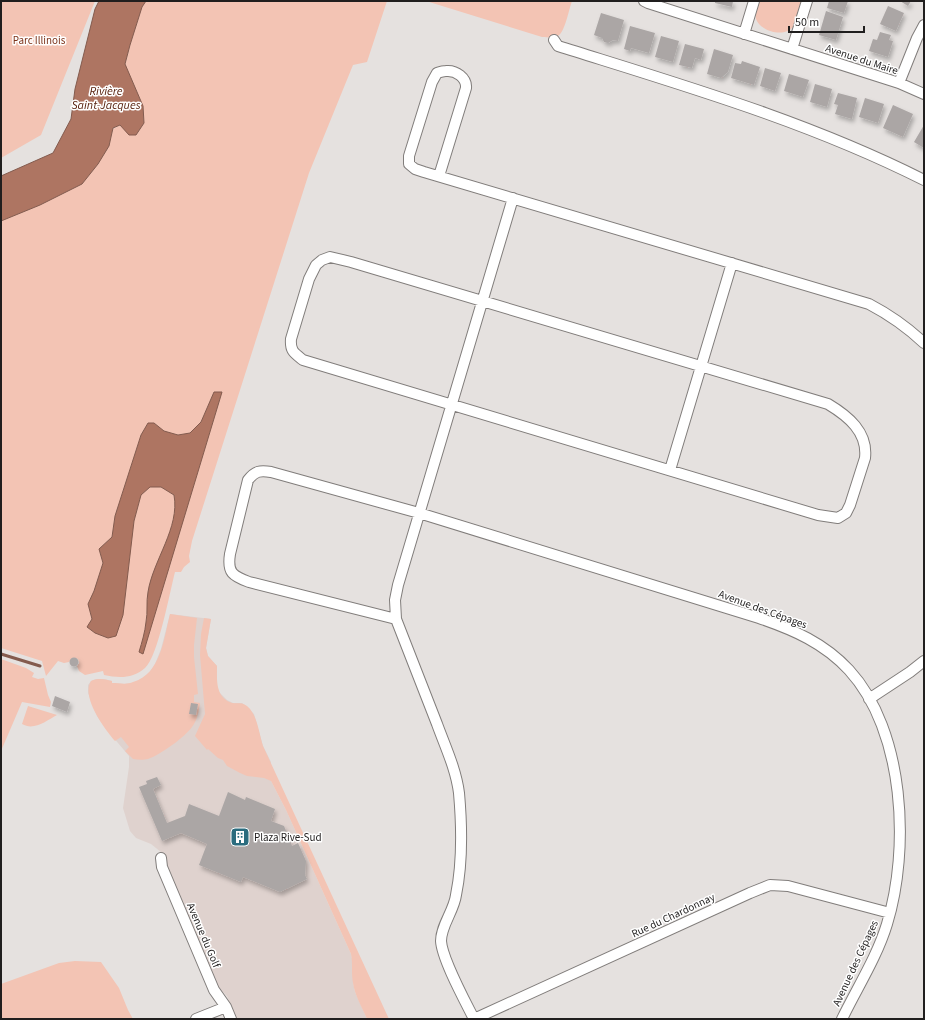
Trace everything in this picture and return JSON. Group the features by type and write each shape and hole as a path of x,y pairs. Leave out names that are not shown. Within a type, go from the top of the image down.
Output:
{"street":[{"name":"Avenue du Maire","path":"644,1 648,4 899,83 924,94"},
{"path":"744,34 754,1"},
{"path":"792,49 807,1"},
{"path":"899,83 914,44 924,25"},
{"path":"554,40 558,46 748,106 817,132 882,159 924,180"},
{"path":"439,176 467,84 461,76 446,71 437,73 434,76 408,160 408,164 412,167 439,176 869,304 897,319 924,343"},
{"path":"474,1019 447,962 442,950 441,941 442,933 456,897 461,863 462,830 458,790 452,764 396,619 395,600 419,513 513,198"},
{"path":"330,257 700,366 828,404 857,427 866,450 863,467 846,513 838,518 818,515 303,360 295,354 290,347 291,339 307,287 316,265 322,260 330,257"},
{"path":"670,470 732,263"},
{"name":"Avenue des Cépages","path":"396,619 238,578 230,571 228,564 230,554 248,480 253,473 260,470 271,472 419,513 759,618 809,638 822,646 850,671 869,699 884,732 893,761 898,792 901,827 899,863 890,913 880,943 842,1019"},
{"path":"869,699 924,661"},
{"name":"Avenue du Golf","path":"161,858 162,867 214,990 226,1007 231,1019"},
{"name":"Rue du Chardonnay","path":"474,1019 755,890 770,885 792,887 890,913"},
{"path":"196,1019 226,1007"}],"shaded area":[{"path":"170,614 211,619 206,648 208,656 217,666 217,686 219,692 227,700 233,703 242,703 254,714 263,746 271,762 271,781 286,810 351,954 355,992 367,1019 237,1019 227,996 218,987 161,852 151,844 136,838 130,831 123,808 129,767 129,756 97,716 88,693 88,685 91,681 96,679 112,681 112,683 133,683 143,678 150,672 161,649"}],"green space":[{"name":"Parc Illinois","path":"1,1 95,1 41,135 1,158"},
{"path":"146,1 387,1 367,62 353,65 309,173 192,541 189,556 190,562 181,572 175,572 159,638 150,661 145,668 136,674 125,677 115,677 104,675 103,671 85,675 79,671 77,666 79,663 78,659 74,658 69,662 64,663 58,661 46,676 42,661 1,648 1,221 40,205 82,184 98,164 109,146 113,129 120,125 136,135 144,123 143,106 125,65 142,7","holes":["214,392 222,392 142,653 139,652 146,626 148,591 155,567 170,531 175,507 174,495 161,487 150,487 141,495 108,638 95,633 87,627 92,619 88,604 103,563 99,549 112,537 115,516 141,435 148,423 154,423 164,431 178,435 190,433 201,422"]},
{"path":"426,1 572,1 563,30 558,36 552,38 542,37"},
{"path":"760,1 802,1 793,27 784,32 773,32 762,27 756,19 756,10"},
{"path":"170,614 197,618 194,657 198,694 194,695 194,702 200,703 198,713 195,722 189,731 172,745 159,754 148,759 133,759 125,751 129,747 121,737 115,741 100,721 91,704 89,688 91,681 99,679 112,681 112,683 131,683 142,678 150,671 160,654"},
{"path":"204,618 211,619 206,648 208,656 217,666 217,682 222,697 232,703 247,706 253,714 263,746 389,1019 367,1019 354,988 352,979 351,954 286,810 271,781 264,778 247,776 227,766 223,760 218,758 208,749 207,750 195,736 205,714 200,655 201,634"},
{"path":"1,659 26,668 34,673 32,677 38,679 44,678 51,702 50,707 22,702 1,751"},
{"path":"28,706 57,715 35,726 26,726 22,724"},
{"path":"75,961 101,962 119,988 133,1019 1,1019 1,984 59,963"}],"water":[{"name":"Rivière Saint-Jacques","path":"99,1 146,1 142,7 125,64 143,106 144,123 136,135 129,135 120,125 113,128 109,146 98,164 82,184 40,205 1,221 1,176 53,153 71,119 75,89 95,9"},
{"path":"214,392 222,392 143,654 139,652 146,626 148,592 155,568 170,532 175,507 174,495 161,487 150,487 141,495 134,521 123,615 116,636 108,638 95,633 87,627 92,619 88,604 103,563 99,549 112,537 115,516 141,435 148,423 154,423 164,431 178,435 190,433 201,422"}],"building":[{"path":"715,1 733,1 732,7 715,3"},
{"path":"829,1 848,1 844,13 827,8"},
{"path":"900,1 911,1 908,6"},
{"path":"888,6 904,13 896,31 880,24"},
{"path":"826,11 843,17 836,40 819,35"},
{"path":"601,13 624,20 618,41 613,40 608,43 604,42 602,38 594,35"},
{"path":"630,26 655,33 649,53 631,48 630,51 624,49"},
{"path":"880,32 891,35 889,40 893,41 888,57 869,51 873,39 877,40"},
{"path":"661,36 679,41 673,62 655,57"},
{"path":"685,44 704,49 701,60 695,58 692,68 679,65"},
{"path":"714,49 733,55 728,72 721,78 707,74"},
{"path":"742,61 760,67 754,85 731,78 735,63 741,64"},
{"path":"765,68 781,73 775,91 760,86"},
{"path":"789,74 809,80 803,97 784,91"},
{"path":"815,84 832,89 827,107 810,102"},
{"path":"838,93 857,98 852,119 835,114 838,105 834,104"},
{"path":"865,98 884,104 878,123 859,117"},
{"path":"893,105 913,114 903,137 883,128"},
{"path":"924,125 924,148 914,142"},
{"path":"72,658 76,658 78,662 76,666 72,666 70,664 70,660"},
{"path":"55,696 70,702 67,712 52,706"},
{"path":"191,703 198,704 196,715 189,714"},
{"name":"Plaza Rive-Sud","path":"157,777 161,785 153,789 167,823 185,816 189,804 219,816 228,792 245,800 246,797 275,809 271,821 284,826 292,846 298,843 306,861 305,875 307,879 280,892 243,877 241,882 199,865 207,844 181,833 162,841 139,787 147,784 146,781"}],"waterway":[{"path":"1,654 40,666"}],"place":[{"name":"Plaza Rive-Sud","path":"240,837"}]}
